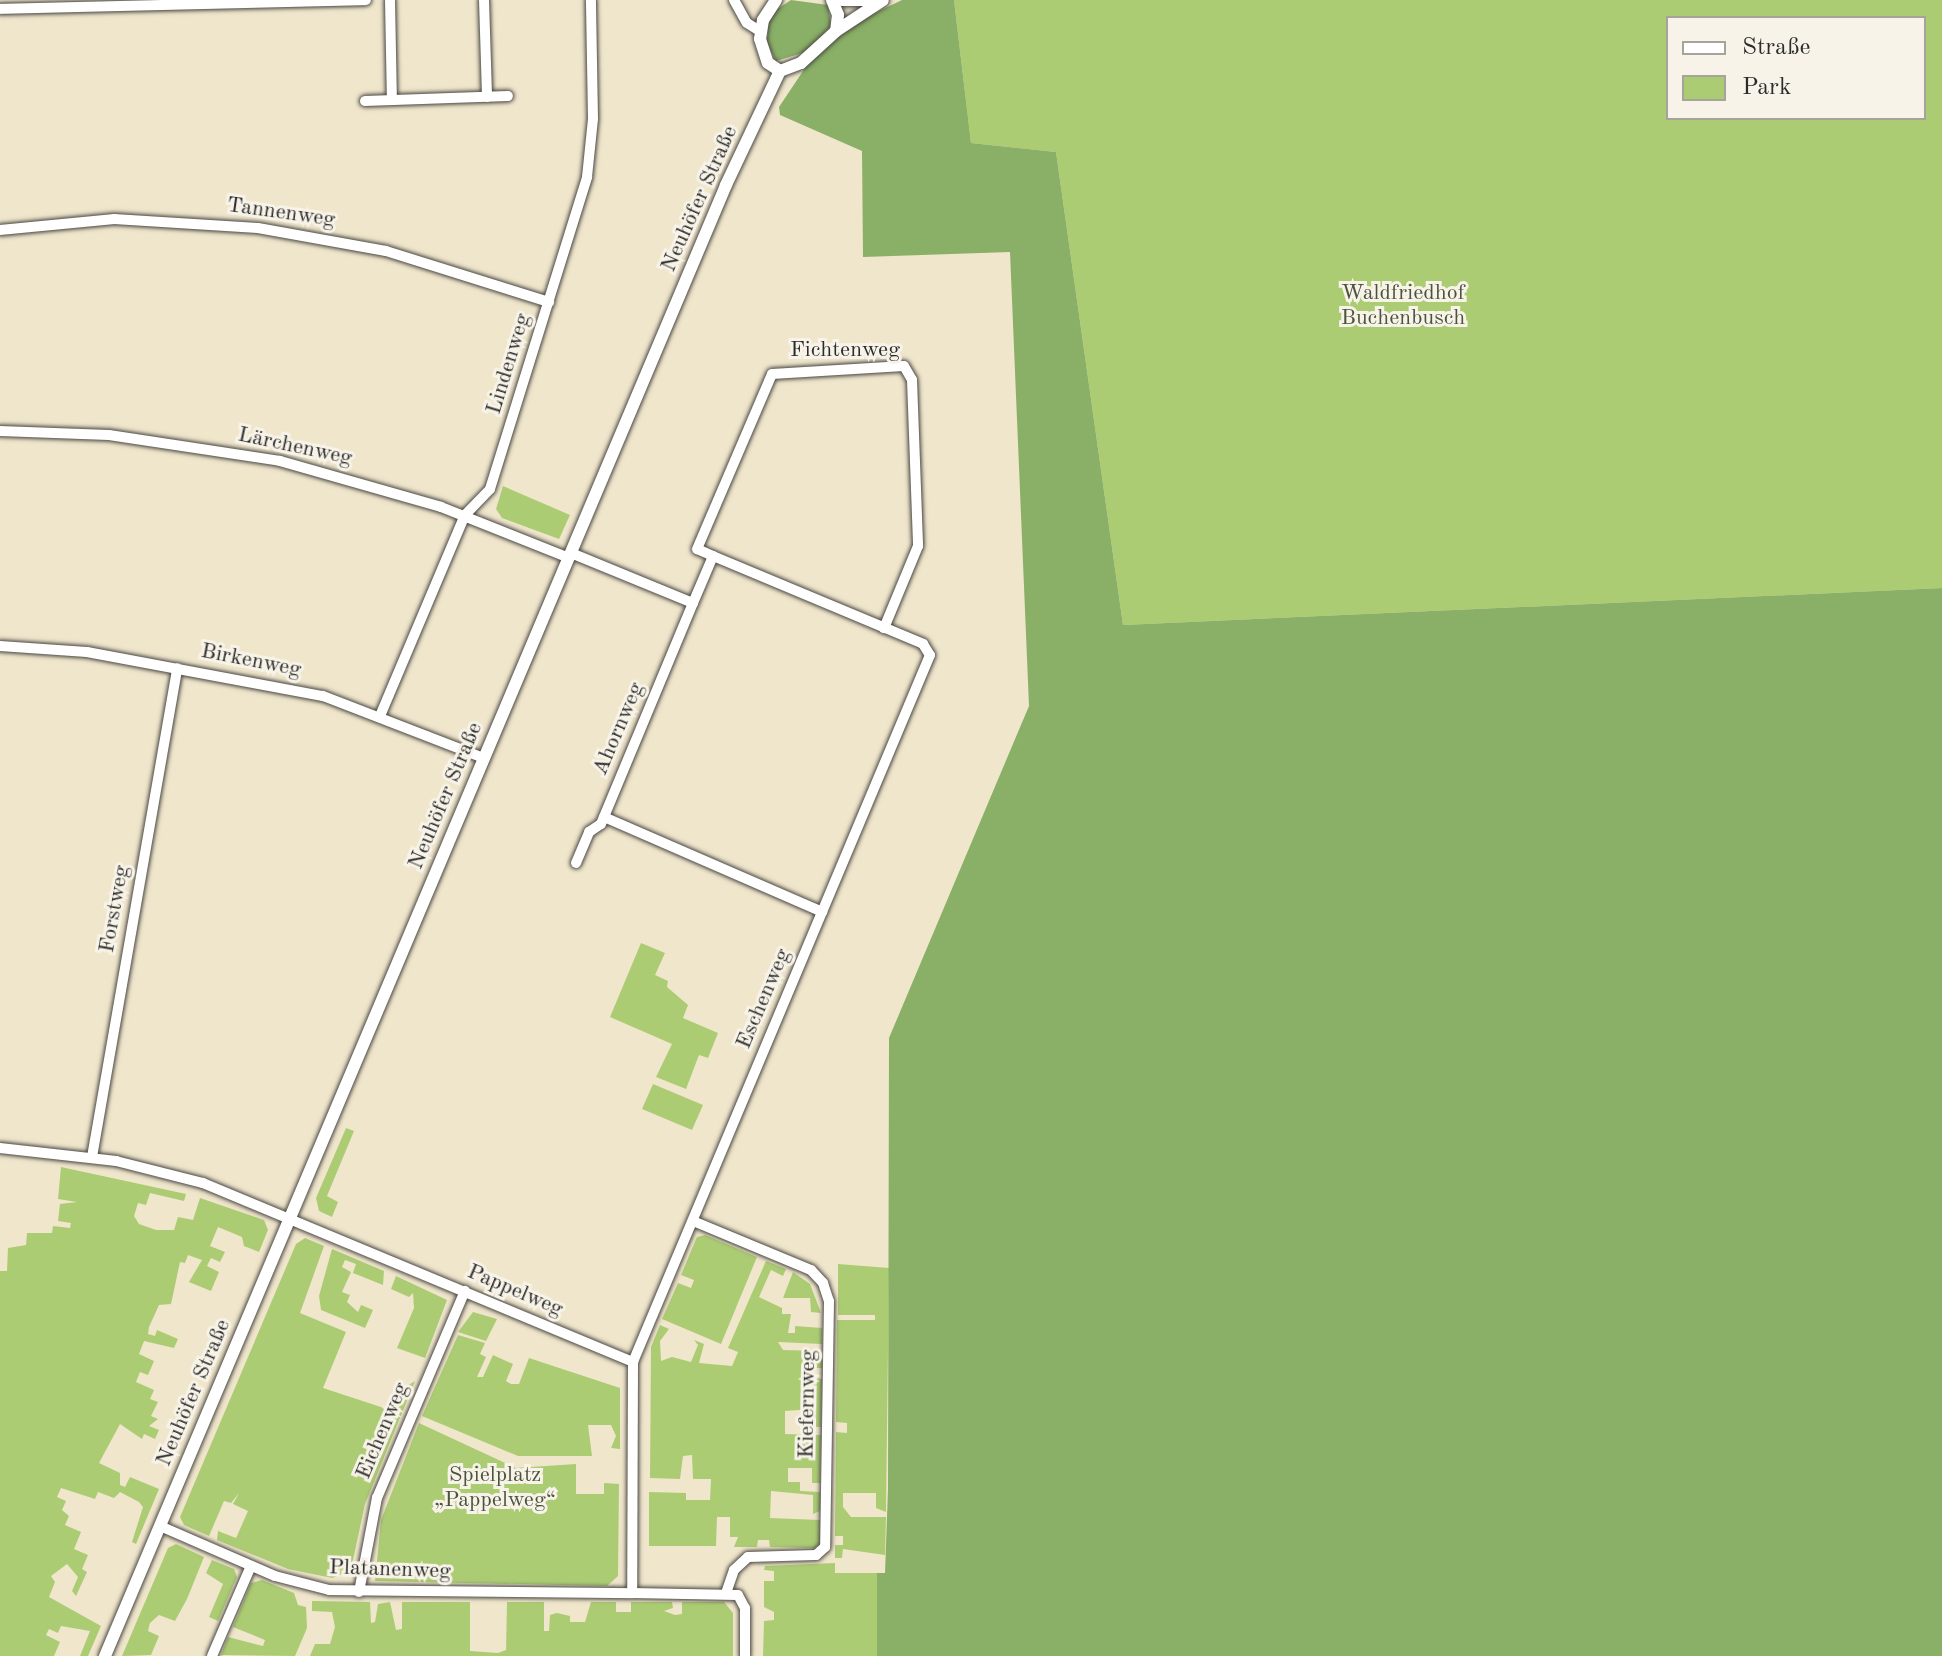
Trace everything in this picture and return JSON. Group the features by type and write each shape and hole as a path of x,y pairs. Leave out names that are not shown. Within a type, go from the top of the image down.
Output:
{"street":[{"path":"0,9 366,0"},
{"path":"390,0 392,100"},
{"path":"484,0 487,97"},
{"name":"Lindenweg","path":"380,716 465,515 490,489 549,302 591,151 591,0"},
{"path":"734,0 747,23 760,31"},
{"path":"776,0 760,31 764,56 780,71 801,63 836,31 883,0"},
{"path":"832,0 838,15 836,31"},
{"path":"842,0 870,0"},
{"name":"Neuhöfer Straße","path":"105,1656 726,185 780,71"},
{"path":"365,101 508,96"},
{"name":"Tannenweg","path":"0,230 114,219 258,228 386,251 549,302"},
{"name":"Fichtenweg","path":"713,556 697,549 772,374 904,366 912,380 918,546 884,628"},
{"name":"Lärchenweg","path":"0,431 109,435 265,459 465,515 693,603"},
{"path":"693,603 713,556 884,628"},
{"name":"Ahornweg","path":"576,863 589,832 604,817 693,603"},
{"name":"Eschenweg","path":"633,1362 930,651 884,628"},
{"name":"Birkenweg","path":"0,646 74,650 323,696 484,758"},
{"name":"Forstweg","path":"92,1157 177,668"},
{"path":"604,817 822,912"},
{"name":"Pappelweg","path":"0,1148 92,1157 190,1179 291,1217 633,1362"},
{"name":"Kiefernweg","path":"693,1221 811,1270 823,1283 829,1301 825,1547 816,1555 748,1557 734,1570 726,1593"},
{"name":"Eichenweg","path":"359,1592 377,1498 465,1291"},
{"path":"633,1362 632,1593 738,1595 745,1604 745,1656"},
{"name":"Platanenweg","path":"160,1526 251,1566 308,1586 359,1592 632,1593"},
{"path":"212,1656 251,1566"}],"green space":[{"path":"791,0 828,5 831,26 806,52 776,61 767,43 768,22 776,10"},
{"path":"902,0 954,0 971,143 1056,152 1123,625 1942,588 1942,1656 877,1656 877,1573 885,1573 888,1489 889,1038 1029,706 1010,252 863,257 862,151 780,115 779,107 809,62 856,22"},
{"name":"Waldfriedhof Buchenbusch","path":"954,0 1942,0 1942,588 1123,625 1056,152 971,143"},
{"path":"503,486 570,515 559,539 502,518 496,509"},
{"path":"641,943 665,953 655,975 668,981 667,987 688,1005 683,1018 718,1033 708,1058 699,1055 686,1089 656,1077 672,1044 610,1017"},
{"path":"653,1084 703,1105 692,1130 642,1109"},
{"path":"346,1128 354,1131 327,1196 338,1202 332,1217 319,1211 316,1198"},
{"path":"61,1167 186,1194 184,1201 150,1193 146,1205 138,1203 134,1216 139,1224 156,1230 174,1230 178,1217 193,1220 200,1198 264,1220 268,1230 259,1252 244,1246 242,1237 218,1227 210,1246 225,1252 220,1262 211,1258 207,1266 219,1272 211,1291 189,1282 202,1260 188,1255 185,1263 180,1262 171,1304 159,1305 149,1327 148,1334 155,1336 157,1330 178,1339 174,1348 144,1341 139,1354 154,1361 148,1375 140,1372 136,1382 154,1390 150,1399 158,1402 151,1416 158,1419 149,1426 159,1430 155,1439 144,1434 142,1439 120,1424 99,1463 120,1473 120,1485 125,1487 130,1477 159,1489 136,1544 132,1542 143,1507 139,1502 120,1492 114,1498 98,1492 95,1499 61,1488 57,1497 66,1501 62,1510 69,1516 65,1525 81,1532 74,1549 88,1555 82,1569 87,1572 76,1596 72,1591 78,1577 67,1564 51,1576 55,1582 49,1597 101,1626 88,1656 80,1656 90,1631 61,1626 58,1633 49,1629 46,1635 60,1642 54,1656 0,1656 0,1271 7,1271 8,1248 26,1245 27,1233 52,1233 53,1226 70,1228 71,1223 58,1221 60,1204 77,1202 58,1199"},
{"path":"705,1235 757,1257 721,1344 662,1319 678,1283 691,1288 694,1280 681,1275 697,1237"},
{"path":"305,1238 324,1246 300,1313 346,1332 323,1388 396,1412 407,1386 415,1381 365,1504 353,1560 346,1573 332,1578 288,1569 217,1540 218,1531 236,1538 248,1511 233,1504 239,1493 231,1503 224,1501 209,1536 184,1525 180,1517 296,1244"},
{"path":"332,1249 384,1271 383,1285 353,1273 356,1264 345,1260 342,1267 351,1272 342,1292 350,1295 347,1302 358,1312 361,1305 373,1310 365,1328 321,1310 319,1296"},
{"path":"766,1261 786,1269 783,1276 771,1270 759,1297 782,1308 782,1314 791,1314 788,1333 795,1333 795,1326 822,1328 822,1344 778,1342 783,1350 822,1351 822,1368 815,1368 810,1378 822,1379 821,1427 814,1427 814,1409 785,1411 785,1434 821,1435 820,1483 812,1483 812,1468 788,1468 788,1482 800,1482 800,1491 820,1492 820,1511 813,1514 813,1495 771,1491 770,1518 820,1520 820,1543 815,1548 770,1547 769,1540 758,1540 757,1547 734,1547 738,1537 730,1537 730,1517 717,1517 716,1546 649,1546 649,1492 686,1493 686,1500 710,1500 711,1479 693,1479 692,1455 683,1456 680,1479 650,1478 651,1347 660,1325 669,1329 660,1341 661,1361 672,1357 691,1362 698,1345 694,1340 704,1344 699,1363 732,1366 738,1352 728,1348"},
{"path":"838,1264 889,1268 886,1512 876,1508 876,1493 843,1493 843,1507 851,1517 886,1517 885,1555 843,1549 842,1558 835,1558 835,1545 843,1545 843,1536 835,1536 836,1432 847,1433 847,1423 836,1422 837,1320 875,1320 875,1315 838,1315"},
{"path":"793,1272 810,1284 821,1313 811,1312 810,1298 783,1298"},
{"path":"396,1276 447,1300 425,1358 397,1348 414,1308 413,1293 409,1297 391,1289"},
{"path":"473,1312 497,1319 486,1341 458,1332"},
{"path":"458,1335 485,1343 480,1354 486,1357 477,1377 483,1377 493,1355 513,1364 506,1381 511,1384 519,1384 529,1358 620,1388 620,1449 611,1448 616,1436 611,1425 588,1425 592,1456 518,1456 422,1416"},
{"name":"Spielplatz „Pappelweg“","path":"419,1423 516,1468 576,1464 576,1494 604,1494 604,1483 619,1484 618,1576 607,1586 375,1581 381,1520"},
{"path":"176,1544 204,1557 187,1599 175,1621 159,1615 150,1623 148,1631 159,1636 151,1655 122,1656 168,1548"},
{"path":"212,1560 234,1569 237,1577 218,1621 209,1617 223,1584 206,1573"},
{"path":"835,1563 835,1573 877,1573 877,1656 763,1656 764,1621 774,1620 774,1612 764,1607 764,1581 774,1581 774,1571 764,1570 765,1566"},
{"path":"262,1580 294,1593 298,1605 306,1607 307,1628 295,1656 221,1655 228,1637 263,1646 265,1640 233,1627 251,1583"},
{"path":"312,1601 370,1602 371,1623 375,1622 378,1604 390,1602 396,1630 402,1629 402,1602 470,1602 470,1651 498,1653 506,1650 507,1602 544,1602 544,1631 549,1631 550,1615 557,1613 570,1616 570,1622 585,1622 591,1602 616,1602 616,1612 631,1612 631,1602 672,1602 673,1608 664,1611 675,1615 682,1614 682,1602 724,1602 733,1613 733,1656 310,1656 315,1644 330,1644 335,1627 332,1612 312,1611"}]}
